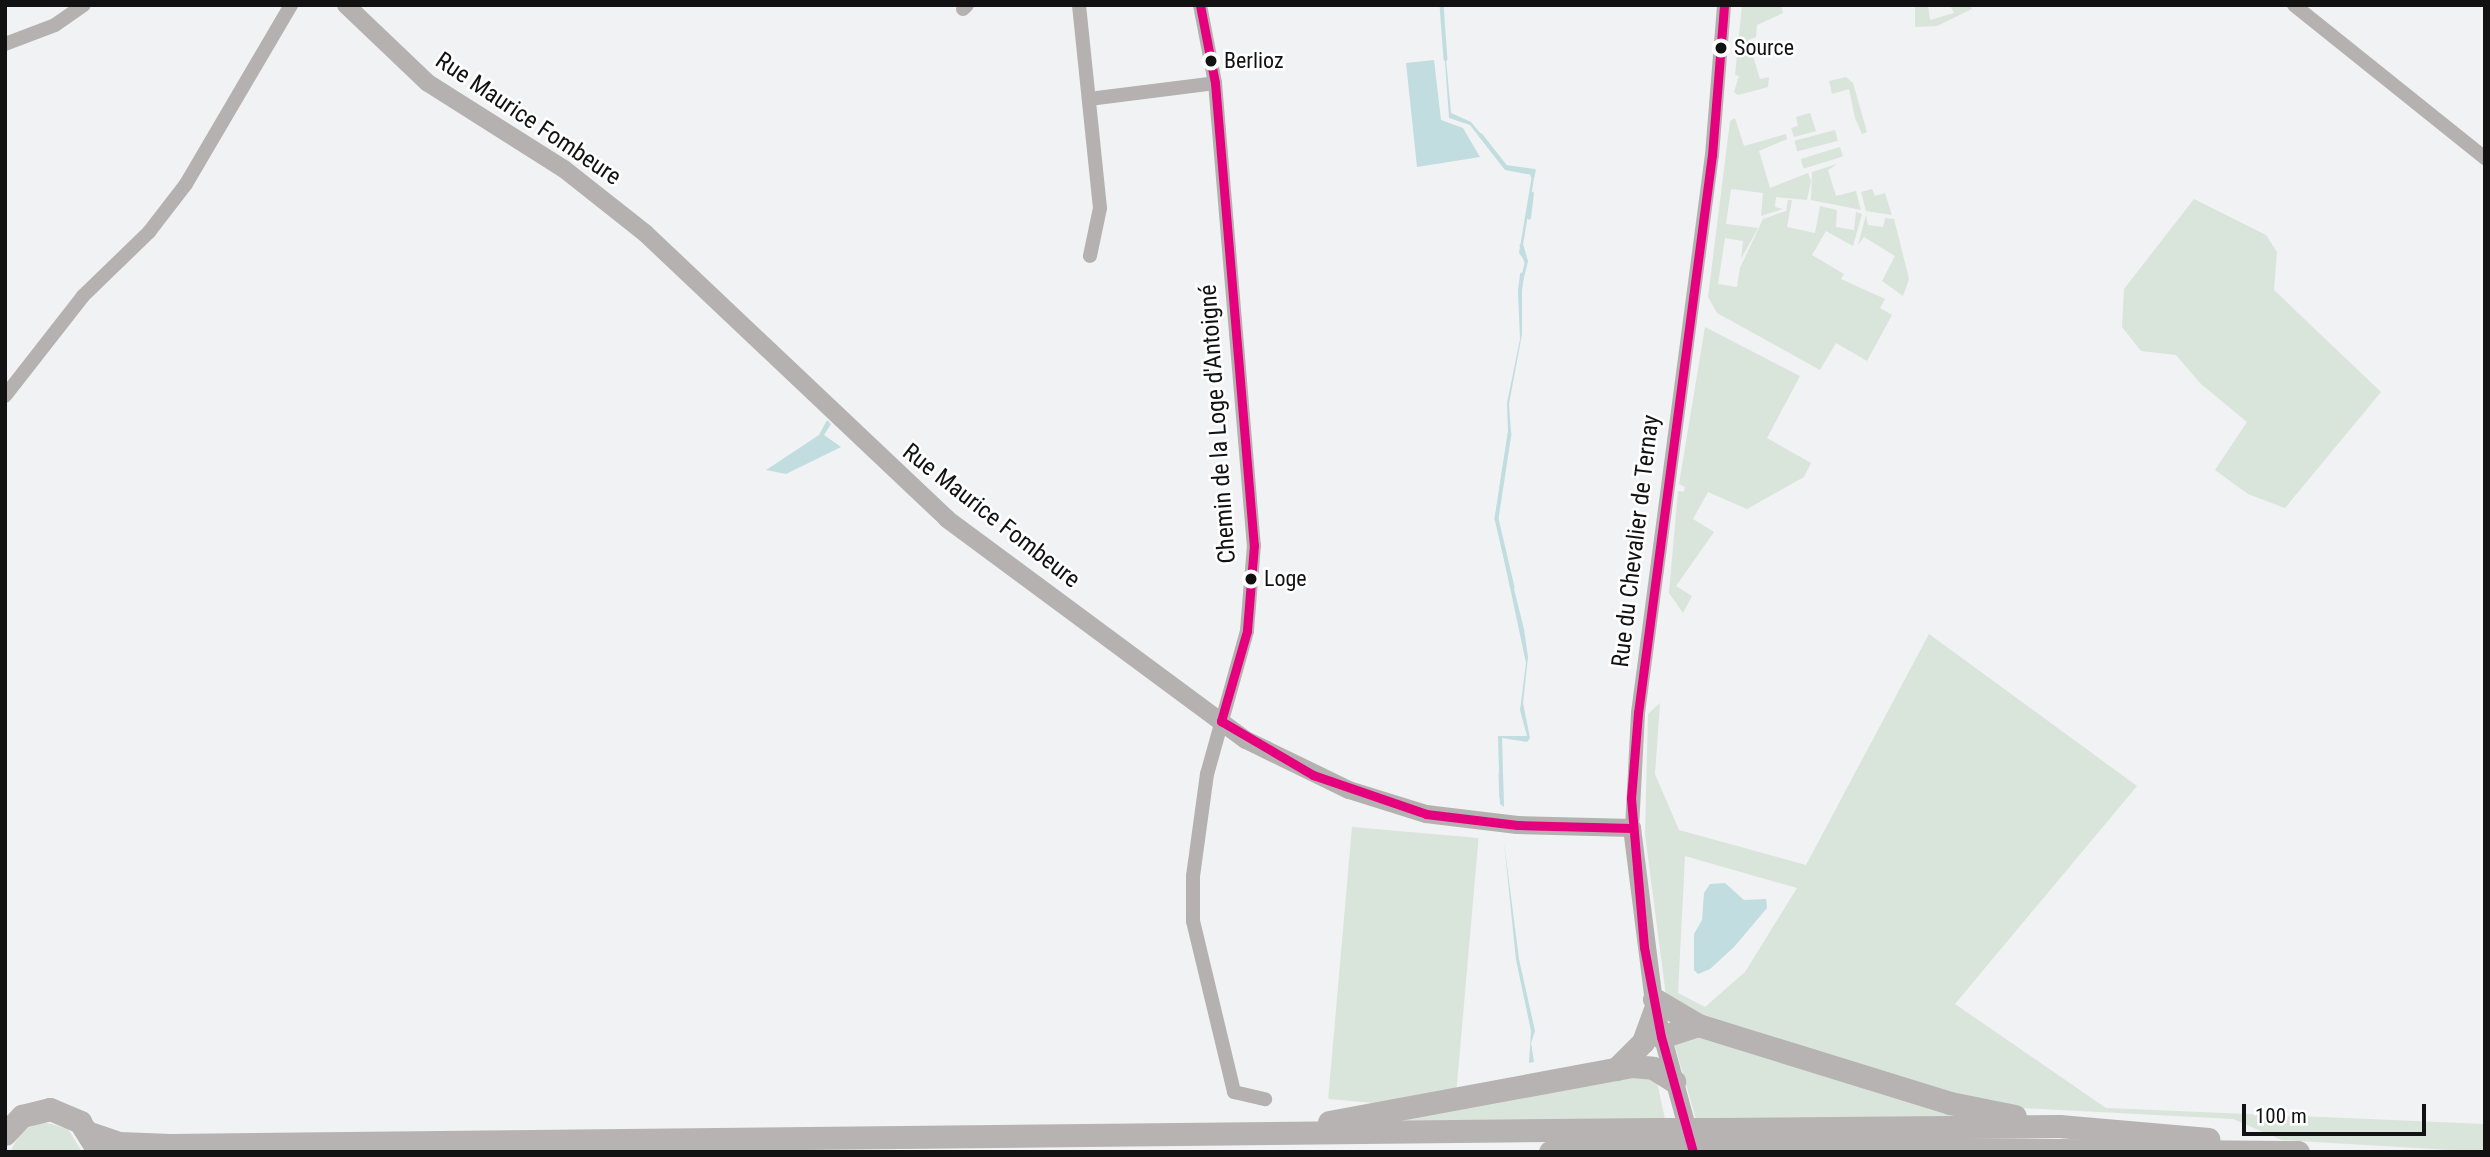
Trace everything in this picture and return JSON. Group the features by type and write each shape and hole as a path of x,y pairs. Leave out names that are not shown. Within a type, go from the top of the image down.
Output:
{"main road":[{"path":"1616,1069 1643,1042 1654,1004 1698,1025 1950,1103 2059,1126"},
{"path":"1661,1037 1698,1025"},
{"path":"1235,1134 1334,1121 1616,1069 1653,1068 1674,1081"},
{"path":"7,1130 28,1113 50,1109 70,1115 93,1143 170,1145 1235,1134 1662,1139 2059,1126 2162,1133 2266,1150"},
{"path":"1720,1138 1997,1150 2298,1152"},
{"path":"1550,1152 1662,1139"}],"street":[{"path":"5,44 55,24 84,5"},
{"path":"5,396 83,296 149,232 186,184 291,5"},
{"name":"Rue Maurice Fombeure","path":"346,5 428,83 564,169 645,233 847,430 947,519 1221,721 1313,775 1426,814 1517,825 1632,828"},
{"path":"1079,5 1100,208 1090,256"},
{"name":"Chemin de la Loge d'Antoigné","path":"1200,5 1215,83 1254,545 1247,631 1207,774 1193,876 1193,921 1234,1092 1265,1099"},
{"name":"Rue du Chevalier de Ternay","path":"1693,1152 1654,1004 1632,828 1638,713 1712,155 1724,5"},
{"path":"2294,5 2485,158"},
{"path":"1089,99 1215,83"}],"shaded area":[{"path":"1742,5 1781,5 1783,13 1757,25 1756,37 1748,40 1760,79 1769,77 1768,87 1738,95 1734,92 1739,76 1735,75"},
{"path":"1915,5 1928,5 1930,20 1954,13 1950,5 1969,5 1972,9 1937,26 1915,27"},
{"path":"1846,77 1853,83 1867,132 1862,134 1855,118 1849,89 1832,94 1829,81"},
{"path":"1810,113 1816,131 1794,137 1791,128 1798,126 1796,117"},
{"path":"1735,118 1744,146 1786,134 1787,139 1759,151 1770,188 1808,173 1811,181 1807,200 1776,197 1775,207 1783,209 1761,216 1763,193 1731,189 1726,224 1758,228 1741,259 1743,241 1725,238 1718,284 1737,287 1740,268 1763,219 1786,211 1788,200 1792,200 1787,227 1815,233 1820,206 1837,210 1836,227 1854,230 1856,212 1862,214 1853,246 1826,231 1812,255 1844,274 1841,279 1885,299 1880,308 1892,315 1867,361 1836,343 1820,370 1717,313 1708,297 1730,121"},
{"path":"1835,130 1838,141 1797,151 1794,141"},
{"path":"1840,147 1843,157 1804,169 1801,159"},
{"path":"1837,164 1828,170 1836,196 1856,191 1861,210 1811,200 1812,172"},
{"path":"1872,189 1875,196 1885,193 1892,215 1866,211 1861,192"},
{"path":"2194,199 2266,235 2277,252 2274,290 2381,392 2285,508 2248,494 2215,470 2247,422 2201,384 2176,355 2141,351 2122,327 2124,289"},
{"path":"1866,215 1868,225 1883,227 1885,218 1894,219 1909,279 1903,296 1882,281 1895,256 1864,237 1858,245"},
{"path":"1705,327 1800,376 1767,438 1811,463 1804,477 1747,509 1708,492 1693,519 1714,532 1676,586 1692,596 1683,613 1669,593 1678,491 1684,492 1685,487 1679,484"},
{"path":"1929,634 2137,786 1955,1004 2106,1108 2485,1124 2485,1152 2282,1140 2233,1119 2002,1107 1696,1017 1666,996 1645,834 1648,714 1660,703 1655,774 1679,830 1806,865","holes":["1685,856 1797,888 1745,972 1705,1007 1678,993"]},
{"path":"1352,827 1479,838 1455,1110 1328,1099"},
{"path":"1681,1030 2008,1119 1696,1119 1672,1036"},
{"path":"1629,1072 1657,1082 1665,1119 1343,1126"},
{"path":"44,1122 68,1129 82,1152 10,1152 22,1130"}],"water":[{"path":"1441,5 1451,113 1471,122 1509,168 1535,172 1522,251 1528,261 1522,286 1522,334 1509,404 1511,432 1498,499 1508,433 1507,403 1520,339 1518,293 1525,261 1519,253 1532,175 1505,170 1470,125 1449,118"},
{"path":"1434,60 1441,120 1463,128 1480,157 1417,167 1406,63"},
{"path":"827,420 831,424 824,435 841,447 786,474 766,470 819,435"},
{"path":"1497,504 1498,525 1524,629 1528,657 1523,703 1530,738 1527,742 1502,738 1504,807 1500,804 1498,736 1527,736 1520,710 1526,663 1495,517"},
{"path":"1504,842 1519,959 1535,1031 1531,1043 1534,1062 1529,1063 1531,1031 1516,960"},
{"path":"1725,883 1744,900 1766,899 1767,908 1734,947 1710,969 1698,974 1694,970 1694,934 1702,920 1704,893 1710,884"}],"waterway":[{"path":"1442,5 1446,59"},
{"path":"1481,135 1506,167 1534,171 1533,176"},
{"path":"1529,218 1532,194"},
{"path":"1522,246 1526,260"},
{"path":"1520,291 1522,275"},
{"path":"1510,434 1497,519 1513,587"},
{"path":"1501,774 1502,797"}],"transit line":[{"path":"1200,5 1215,83 1254,545 1247,631 1221,721 1313,775 1426,814 1517,825 1632,828"},
{"path":"1693,1152 1661,1037 1644,947 1631,798 1638,713 1712,155 1724,5"}],"place":[{"name":"Source","path":"1721,48"},
{"name":"Berlioz","path":"1211,61"},
{"name":"Loge","path":"1251,579"}]}
